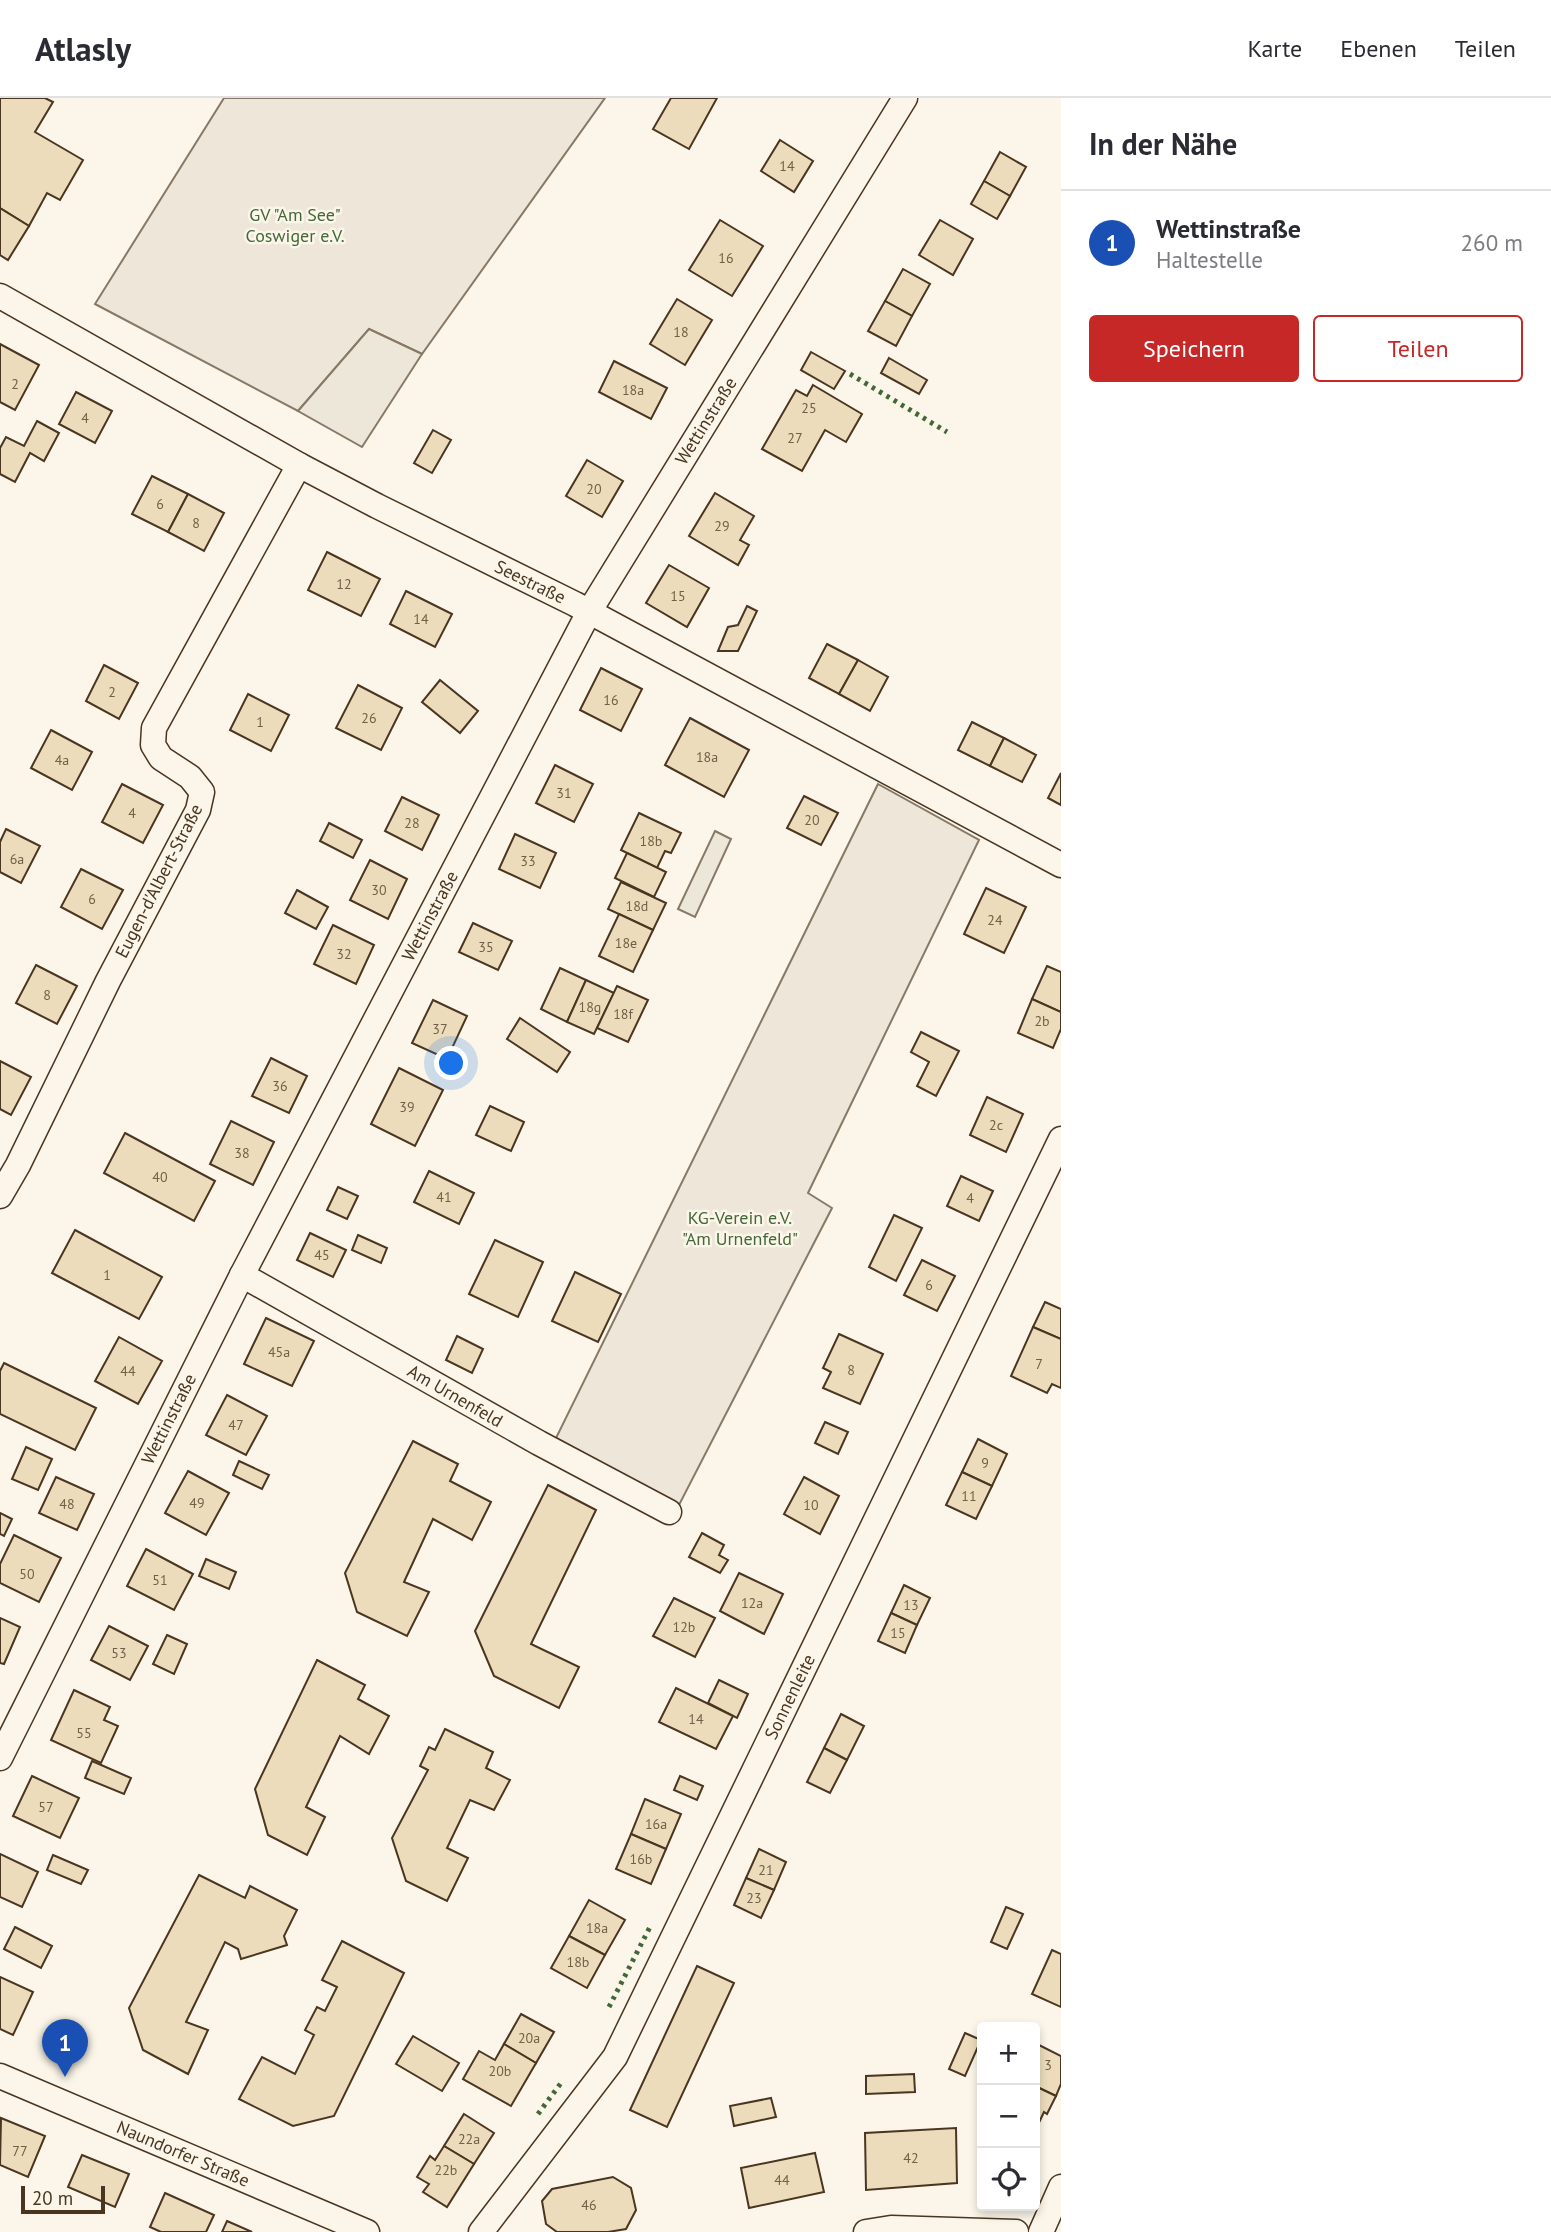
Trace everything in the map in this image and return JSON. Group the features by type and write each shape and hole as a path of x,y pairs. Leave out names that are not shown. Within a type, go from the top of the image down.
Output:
{"street":[{"name":"Wettinstraße","path":"0,1758 242,1275 589,612 905,98"},
{"name":"Seestraße","path":"0,296 299,465 589,612 1061,865"},
{"name":"Eugen-d'Albert-Straße","path":"0,1196 9,1160 198,810 202,792 190,777 161,758 153,745 154,728 299,465"},
{"name":"Sonnenleite","path":"481,2232 615,2057 1061,1139"},
{"name":"Am Urnenfeld","path":"242,1275 539,1443 670,1512"},
{"name":"Naundorfer Straße","path":"0,2076 367,2232"},
{"path":"1041,2232 1061,2188"},
{"path":"866,2232 891,2228 1016,2232"}],"green space":[{"name":"GV \"Am See\" Coswiger e.V.","path":"224,98 605,98 422,354 369,329 298,411 95,304"},
{"name":"KG-Verein e.V. \"Am Urnenfeld\"","path":"878,784 979,840 808,1193 832,1208 679,1505 556,1438"}],"shaded area":[{"path":"369,329 422,354 362,447 298,411"},
{"path":"715,831 731,839 695,917 678,909"}],"building":[{"path":"0,98 45,98 53,102 35,132 83,160 60,200 47,193 29,226 0,208"},
{"path":"671,98 717,98 689,149 653,129"},
{"path":"780,140 813,161 794,192 761,171"},
{"path":"1000,152 1026,167 1010,196 984,181"},
{"path":"984,181 1010,196 997,219 971,204"},
{"path":"0,208 29,226 8,260 0,255"},
{"path":"720,220 763,246 732,296 689,270"},
{"path":"940,220 973,239 953,275 919,255"},
{"path":"903,269 930,284 912,316 885,301"},
{"path":"677,299 712,320 685,365 650,344"},
{"path":"885,301 912,316 896,346 868,331"},
{"path":"0,344 39,365 15,410 0,402"},
{"path":"811,352 845,371 834,389 801,370"},
{"path":"889,358 927,380 919,394 881,373"},
{"path":"614,361 667,388 651,419 599,392"},
{"path":"813,385 862,414 846,442 825,430 802,471 762,449 796,390 807,396"},
{"path":"76,392 112,411 95,443 59,424"},
{"path":"37,421 59,433 44,461 30,453 15,482 0,474 0,448 6,437 24,446"},
{"path":"433,430 451,440 432,473 414,463"},
{"path":"587,460 623,481 602,517 566,496"},
{"path":"152,476 188,494 168,532 132,514"},
{"path":"715,493 754,516 740,540 749,545 738,565 689,536"},
{"path":"188,494 224,513 204,551 168,532"},
{"path":"327,552 380,579 361,616 308,590"},
{"path":"669,565 709,588 687,627 646,603"},
{"path":"406,591 452,614 435,647 390,624"},
{"path":"747,606 757,611 738,651 718,651 728,627 738,625"},
{"path":"827,644 858,660 839,694 809,678"},
{"path":"858,660 888,677 870,711 839,694"},
{"path":"104,665 138,683 119,719 86,701"},
{"path":"601,668 642,689 621,731 580,710"},
{"path":"440,680 478,711 460,733 422,702"},
{"path":"358,685 402,708 381,750 336,728"},
{"path":"248,694 289,715 271,751 230,730"},
{"path":"690,718 749,750 724,797 665,765"},
{"path":"972,722 1004,738 990,766 958,750"},
{"path":"51,730 92,752 72,790 31,768"},
{"path":"1004,738 1036,755 1022,782 990,766"},
{"path":"555,765 593,784 574,822 536,803"},
{"path":"1061,773 1061,805 1048,798"},
{"path":"122,784 163,805 143,843 102,822"},
{"path":"804,796 838,813 821,845 787,828"},
{"path":"402,797 439,815 422,850 385,831"},
{"path":"639,813 681,833 671,853 665,851 657,868 621,850"},
{"path":"329,823 362,840 353,858 320,841"},
{"path":"6,829 40,846 21,883 0,872 0,842"},
{"path":"515,834 556,853 540,888 499,869"},
{"path":"627,853 666,872 654,897 615,878"},
{"path":"370,860 407,879 388,919 350,900"},
{"path":"81,869 123,890 102,929 61,907"},
{"path":"621,882 666,903 653,930 608,909"},
{"path":"986,888 1026,907 1004,953 964,934"},
{"path":"297,890 328,907 316,929 285,913"},
{"path":"619,914 653,930 633,972 599,956"},
{"path":"473,923 512,941 498,970 459,952"},
{"path":"333,925 374,945 356,984 314,964"},
{"path":"36,965 77,986 57,1024 16,1003"},
{"path":"1047,966 1061,972 1061,1012 1032,999"},
{"path":"560,968 586,980 567,1022 541,1009"},
{"path":"586,980 614,993 594,1034 567,1022"},
{"path":"617,986 648,1000 628,1042 597,1028"},
{"path":"1032,999 1061,1012 1061,1029 1053,1048 1018,1033"},
{"path":"433,1000 467,1016 447,1059 412,1043"},
{"path":"520,1018 570,1052 557,1072 507,1039"},
{"path":"921,1032 959,1051 936,1096 917,1086 929,1062 911,1052"},
{"path":"271,1058 307,1076 289,1113 252,1096"},
{"path":"0,1061 31,1077 11,1115 0,1109"},
{"path":"399,1068 443,1090 415,1146 371,1124"},
{"path":"987,1097 1023,1114 1006,1152 970,1135"},
{"path":"490,1106 524,1122 511,1151 476,1135"},
{"path":"231,1121 274,1142 253,1185 210,1164"},
{"path":"125,1133 215,1181 194,1221 104,1173"},
{"path":"429,1171 474,1193 459,1224 414,1202"},
{"path":"961,1176 993,1191 979,1221 947,1206"},
{"path":"338,1187 358,1196 347,1219 327,1210"},
{"path":"894,1215 922,1228 896,1281 869,1267"},
{"path":"75,1230 162,1277 139,1319 52,1273"},
{"path":"310,1233 346,1250 333,1277 297,1260"},
{"path":"358,1235 387,1248 381,1263 352,1250"},
{"path":"495,1240 543,1262 518,1317 469,1294"},
{"path":"922,1260 955,1276 937,1311 904,1295"},
{"path":"575,1272 621,1294 598,1342 552,1321"},
{"path":"1045,1302 1061,1309 1061,1339 1033,1327"},
{"path":"266,1318 314,1341 292,1386 244,1364"},
{"path":"1033,1327 1061,1339 1061,1388 1052,1384 1047,1393 1011,1376"},
{"path":"839,1334 883,1354 860,1404 823,1388 831,1372 823,1368"},
{"path":"457,1336 483,1349 472,1373 446,1360"},
{"path":"119,1337 162,1361 138,1404 95,1381"},
{"path":"4,1363 96,1408 75,1450 0,1414 0,1371"},
{"path":"227,1395 267,1416 246,1455 206,1435"},
{"path":"825,1422 848,1432 838,1454 815,1443"},
{"path":"978,1439 1007,1454 992,1486 962,1472"},
{"path":"413,1441 458,1464 450,1481 491,1502 472,1540 433,1519 404,1582 429,1592 407,1636 357,1612 345,1573"},
{"path":"26,1447 52,1459 38,1490 12,1479"},
{"path":"239,1461 269,1475 262,1489 233,1475"},
{"path":"188,1471 229,1493 206,1535 165,1513"},
{"path":"962,1472 992,1486 976,1519 946,1505"},
{"path":"56,1477 94,1494 77,1530 39,1513"},
{"path":"804,1477 839,1496 820,1534 784,1514"},
{"path":"548,1485 596,1510 531,1644 579,1667 559,1708 494,1676 475,1631"},
{"path":"0,1513 12,1519 4,1536 0,1534"},
{"path":"702,1533 724,1545 719,1555 728,1560 720,1573 689,1557"},
{"path":"14,1535 61,1558 39,1602 0,1583 0,1564"},
{"path":"146,1549 193,1574 174,1610 127,1586"},
{"path":"206,1559 236,1572 229,1589 199,1576"},
{"path":"739,1573 783,1594 764,1634 720,1611"},
{"path":"904,1585 930,1598 917,1625 891,1613"},
{"path":"674,1598 715,1618 695,1657 653,1636"},
{"path":"891,1613 917,1625 905,1653 878,1641"},
{"path":"0,1618 20,1627 4,1664 0,1663"},
{"path":"109,1626 148,1646 130,1680 91,1660"},
{"path":"167,1635 187,1644 174,1674 153,1664"},
{"path":"317,1660 365,1685 358,1699 389,1716 369,1754 340,1736 306,1807 325,1817 307,1855 268,1835 255,1789"},
{"path":"719,1680 748,1694 737,1718 708,1703"},
{"path":"676,1688 733,1716 716,1749 659,1722"},
{"path":"74,1690 110,1707 104,1720 118,1726 101,1763 51,1740"},
{"path":"841,1714 864,1726 847,1760 824,1748"},
{"path":"445,1729 493,1752 486,1768 510,1780 494,1810 470,1800 447,1848 468,1858 447,1901 406,1881 392,1838 428,1770 420,1766 429,1747 435,1750"},
{"path":"824,1748 847,1760 830,1793 807,1782"},
{"path":"92,1761 131,1778 124,1794 85,1778"},
{"path":"32,1776 79,1798 60,1838 13,1816"},
{"path":"680,1776 703,1786 697,1800 674,1790"},
{"path":"645,1799 681,1814 666,1849 631,1834"},
{"path":"631,1834 666,1849 651,1884 616,1869"},
{"path":"759,1849 786,1862 774,1890 746,1878"},
{"path":"0,1854 38,1872 22,1907 0,1897"},
{"path":"53,1855 88,1870 81,1884 47,1870"},
{"path":"199,1875 245,1898 250,1886 297,1910 284,1936 287,1945 241,1959 238,1949 225,1942 186,2022 208,2030 188,2074 143,2050 129,2008"},
{"path":"746,1878 774,1890 761,1918 734,1905"},
{"path":"589,1900 625,1920 605,1955 569,1936"},
{"path":"1006,1907 1023,1914 1007,1949 991,1942"},
{"path":"15,1927 52,1946 41,1968 4,1949"},
{"path":"569,1936 605,1955 587,1988 551,1968"},
{"path":"342,1941 404,1973 334,2116 293,2126 239,2099 262,2057 295,2074 314,2035 305,2030 317,2007 325,2011 337,1987 322,1980"},
{"path":"1052,1950 1061,1954 1061,2007 1032,1994"},
{"path":"697,1966 734,1983 667,2127 630,2110"},
{"path":"0,1977 33,1992 13,2035 0,2029"},
{"path":"521,2014 554,2032 536,2063 504,2044"},
{"path":"965,2033 977,2038 977,2049 965,2076 949,2069"},
{"path":"413,2036 459,2063 442,2091 396,2064"},
{"path":"504,2044 536,2063 511,2106 463,2079 479,2051 495,2060"},
{"path":"1040,2046 1061,2056 1061,2084 1056,2096 1040,2088"},
{"path":"914,2074 915,2092 866,2094 866,2076"},
{"path":"1040,2088 1056,2096 1047,2114 1044,2112 1040,2120"},
{"path":"771,2098 776,2117 734,2126 730,2106"},
{"path":"464,2114 494,2133 474,2164 444,2146"},
{"path":"1,2118 45,2136 28,2177 0,2165"},
{"path":"956,2128 957,2183 866,2190 865,2133"},
{"path":"444,2146 474,2164 447,2207 423,2192 429,2184 417,2177 430,2156 435,2160"},
{"path":"815,2153 824,2192 749,2208 741,2168"},
{"path":"82,2155 129,2174 115,2207 68,2187"},
{"path":"613,2177 631,2188 636,2210 626,2229 608,2232 557,2232 546,2224 542,2201 552,2189"},
{"path":"165,2193 214,2215 206,2232 161,2232 150,2227"},
{"path":"227,2221 252,2232 222,2232"}],"hedge":[{"path":"850,374 947,432"},
{"path":"609,2007 651,1925"},
{"path":"538,2114 561,2083"}],"place":[{"name":"Wettinstraße","path":"65,2077"}]}
